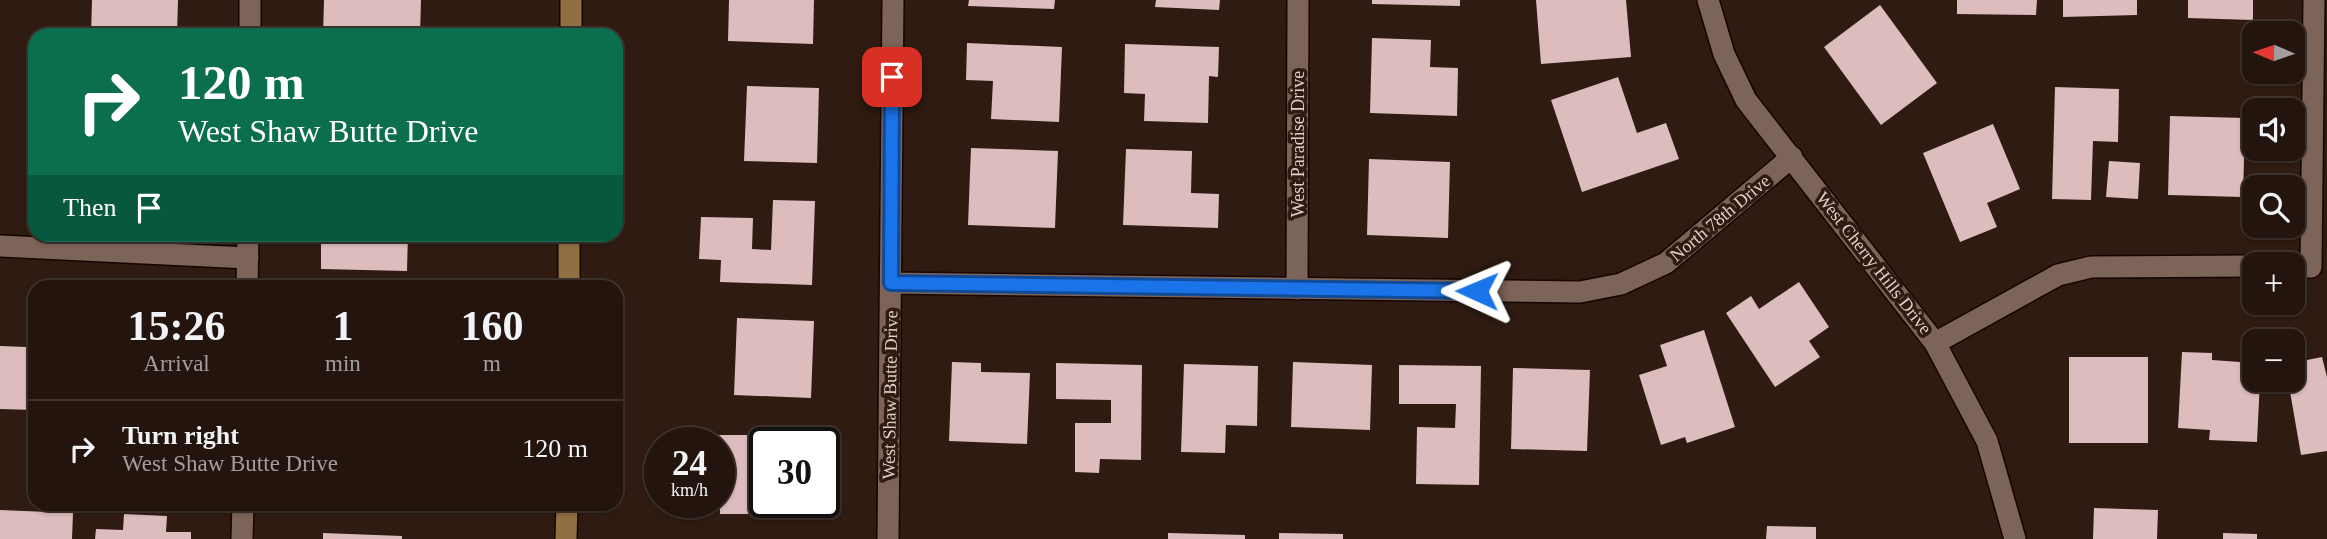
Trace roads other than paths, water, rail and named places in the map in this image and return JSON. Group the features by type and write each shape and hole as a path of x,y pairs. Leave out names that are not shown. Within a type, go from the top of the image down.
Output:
{"main road":[{"path":"571,0 571,28"},
{"path":"569,242 569,280"},
{"path":"566,539 567,511"}],"street":[{"path":"250,0 250,28"},
{"name":"West Shaw Butte Drive","path":"888,539 893,0"},
{"name":"West Paradise Drive","path":"1297,289 1298,0"},
{"name":"West Cherry Hills Drive","path":"1708,0 1724,54 1746,100 1935,343 1987,441 2015,539"},
{"path":"2303,252 2314,0"},
{"name":"North 78th Drive","path":"891,283 1580,292 1621,284 1674,258 1792,157"},
{"path":"247,280 248,242"},
{"path":"0,246 248,258"},
{"path":"1935,343 2058,275 2091,267 2242,267"},
{"path":"242,539 243,511"}]}
